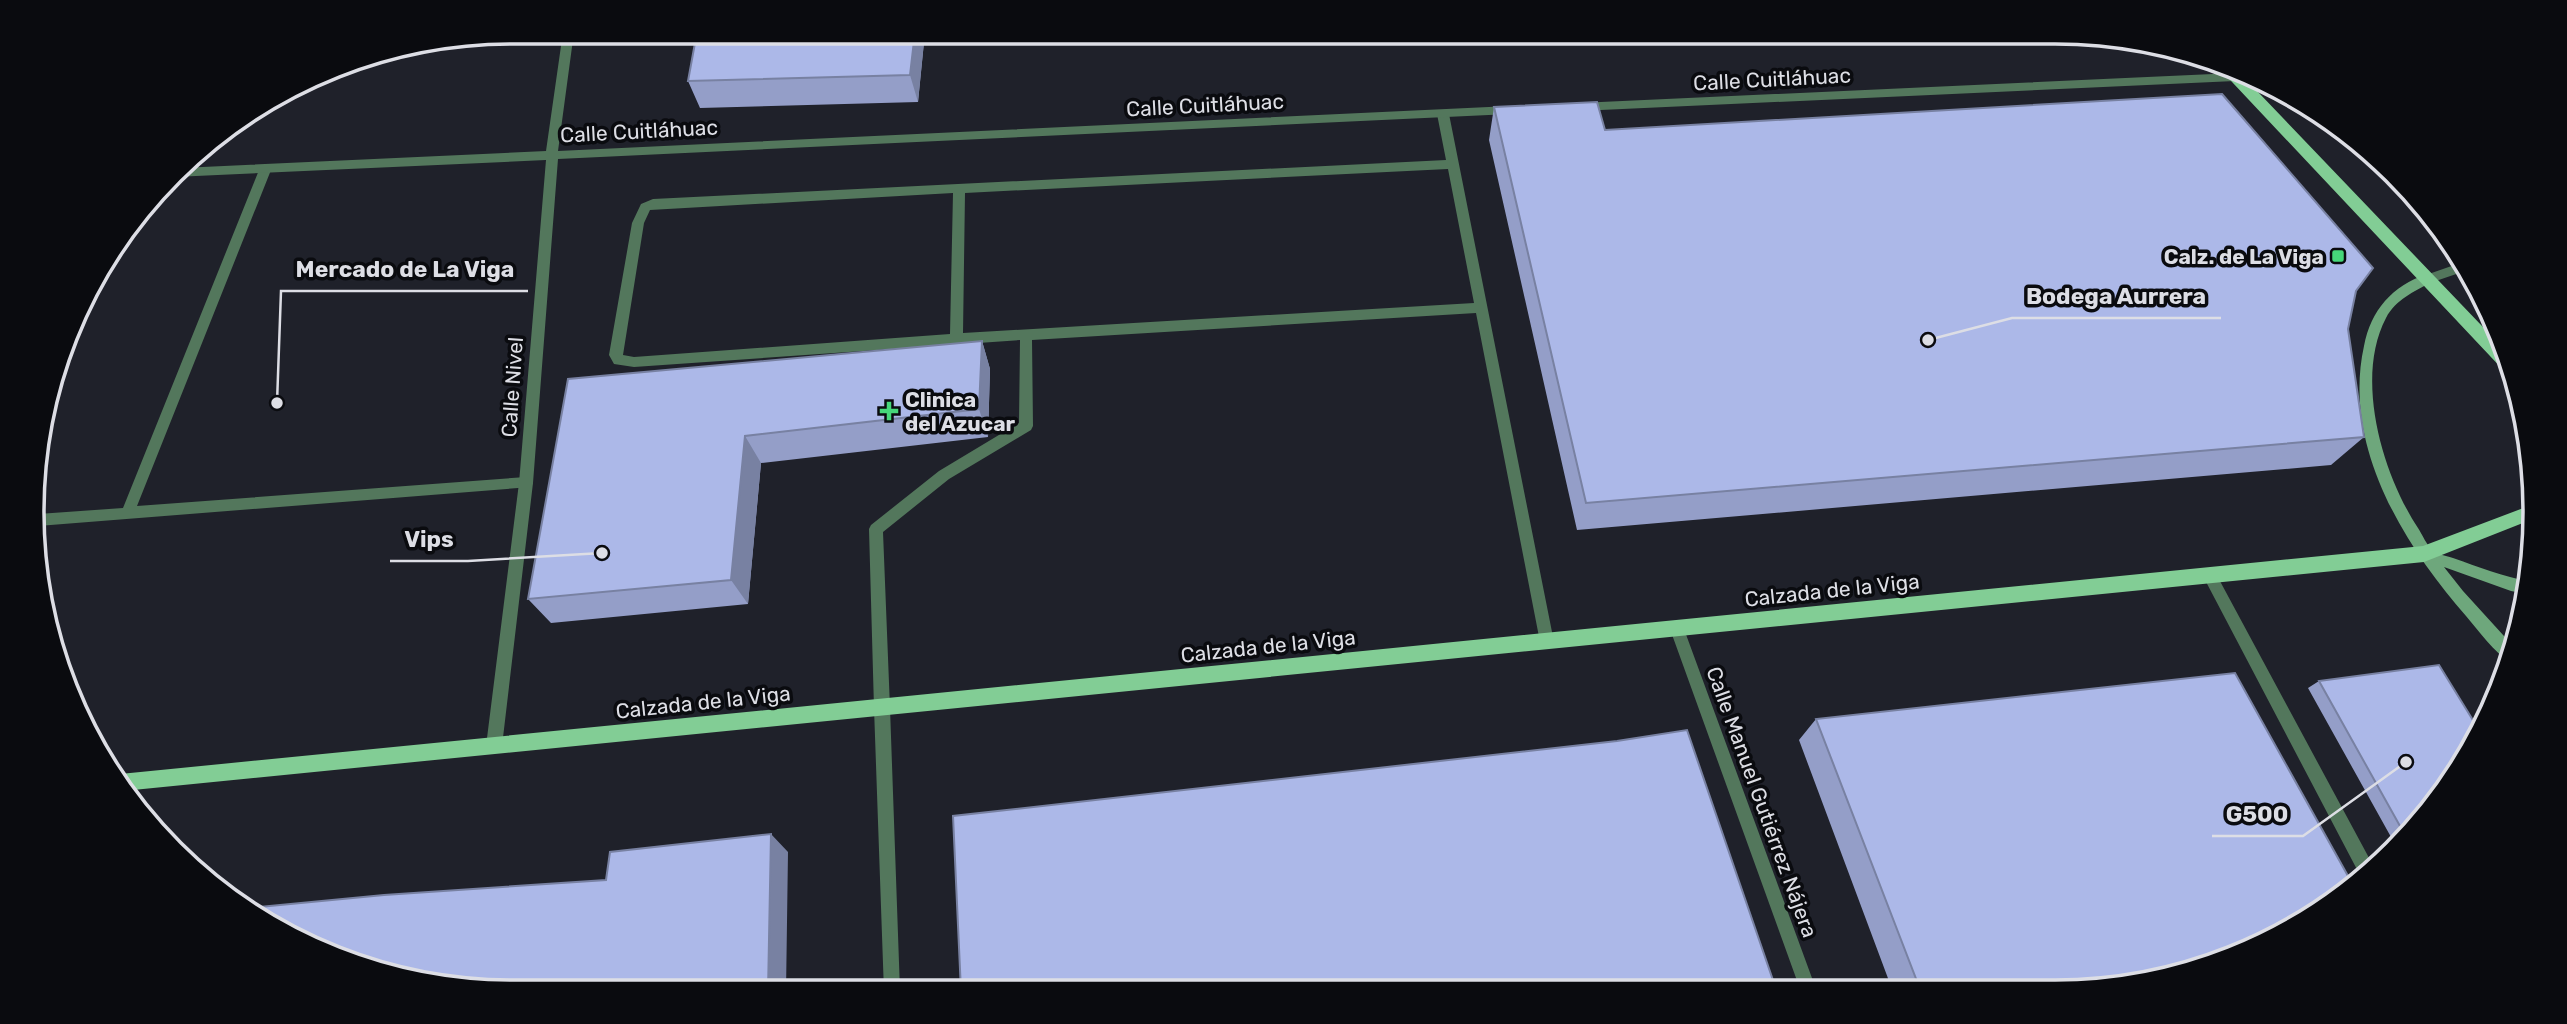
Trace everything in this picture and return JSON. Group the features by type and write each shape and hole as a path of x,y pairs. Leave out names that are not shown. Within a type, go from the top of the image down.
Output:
{"main road":[{"path":"2239,81 2494,349"},
{"name":"Calzada de la Viga","path":"129,781 2424,554 2523,515"}],"street":[{"name":"Calle Nivel","path":"494,746 526,483 552,154 566,44"},
{"name":"Calle Cuitláhuac","path":"1568,108 2229,77"},
{"name":"Calle Cuitláhuac","path":"190,173 1526,110"},
{"path":"1443,114 1547,642"},
{"path":"1453,164 653,204 641,214 615,347 619,360 626,362 956,339 1480,308"},
{"path":"127,514 265,170"},
{"path":"956,339 959,188"},
{"path":"2455,269 2427,279 2391,301 2370,338 2364,386 2375,456 2424,554 2474,618 2503,647"},
{"path":"892,980 876,529 944,475 1026,426 1026,335"},
{"path":"44,520 526,483"},
{"name":"Calzada de la Viga","path":"2424,554 2517,586"},
{"path":"2208,575 2363,865"},
{"name":"Calle Manuel Gutiérrez Nájera","path":"1676,629 1805,980"}],"building":[{"path":"695,44 914,44 910,75 688,81"},
{"path":"2222,94 2373,268 2356,291 2348,329 2364,437 1586,503 1494,107 1597,102 1605,130"},
{"path":"982,341 979,409 745,436 731,580 528,599 568,379"},
{"path":"2439,665 2474,721 2444,772 2401,827 2319,681"},
{"path":"2235,673 2348,876 2289,918 2262,932 2234,945 2176,964 2086,979 1917,980 1816,719"},
{"path":"1687,730 1773,980 960,980 953,816 1617,741"},
{"path":"771,834 768,980 512,980 451,976 391,964 333,945 261,907 384,895 606,880 610,852"}],"place":[{"name":"Calz. de La Viga","path":"2338,256"},
{"name":"Bodega Aurrera","path":"1928,340"},
{"name":"Mercado de La Viga","path":"277,403"},
{"name":"Clinica del Azucar","path":"889,411"},
{"name":"Vips","path":"602,553"},
{"name":"G500","path":"2406,762"}]}
